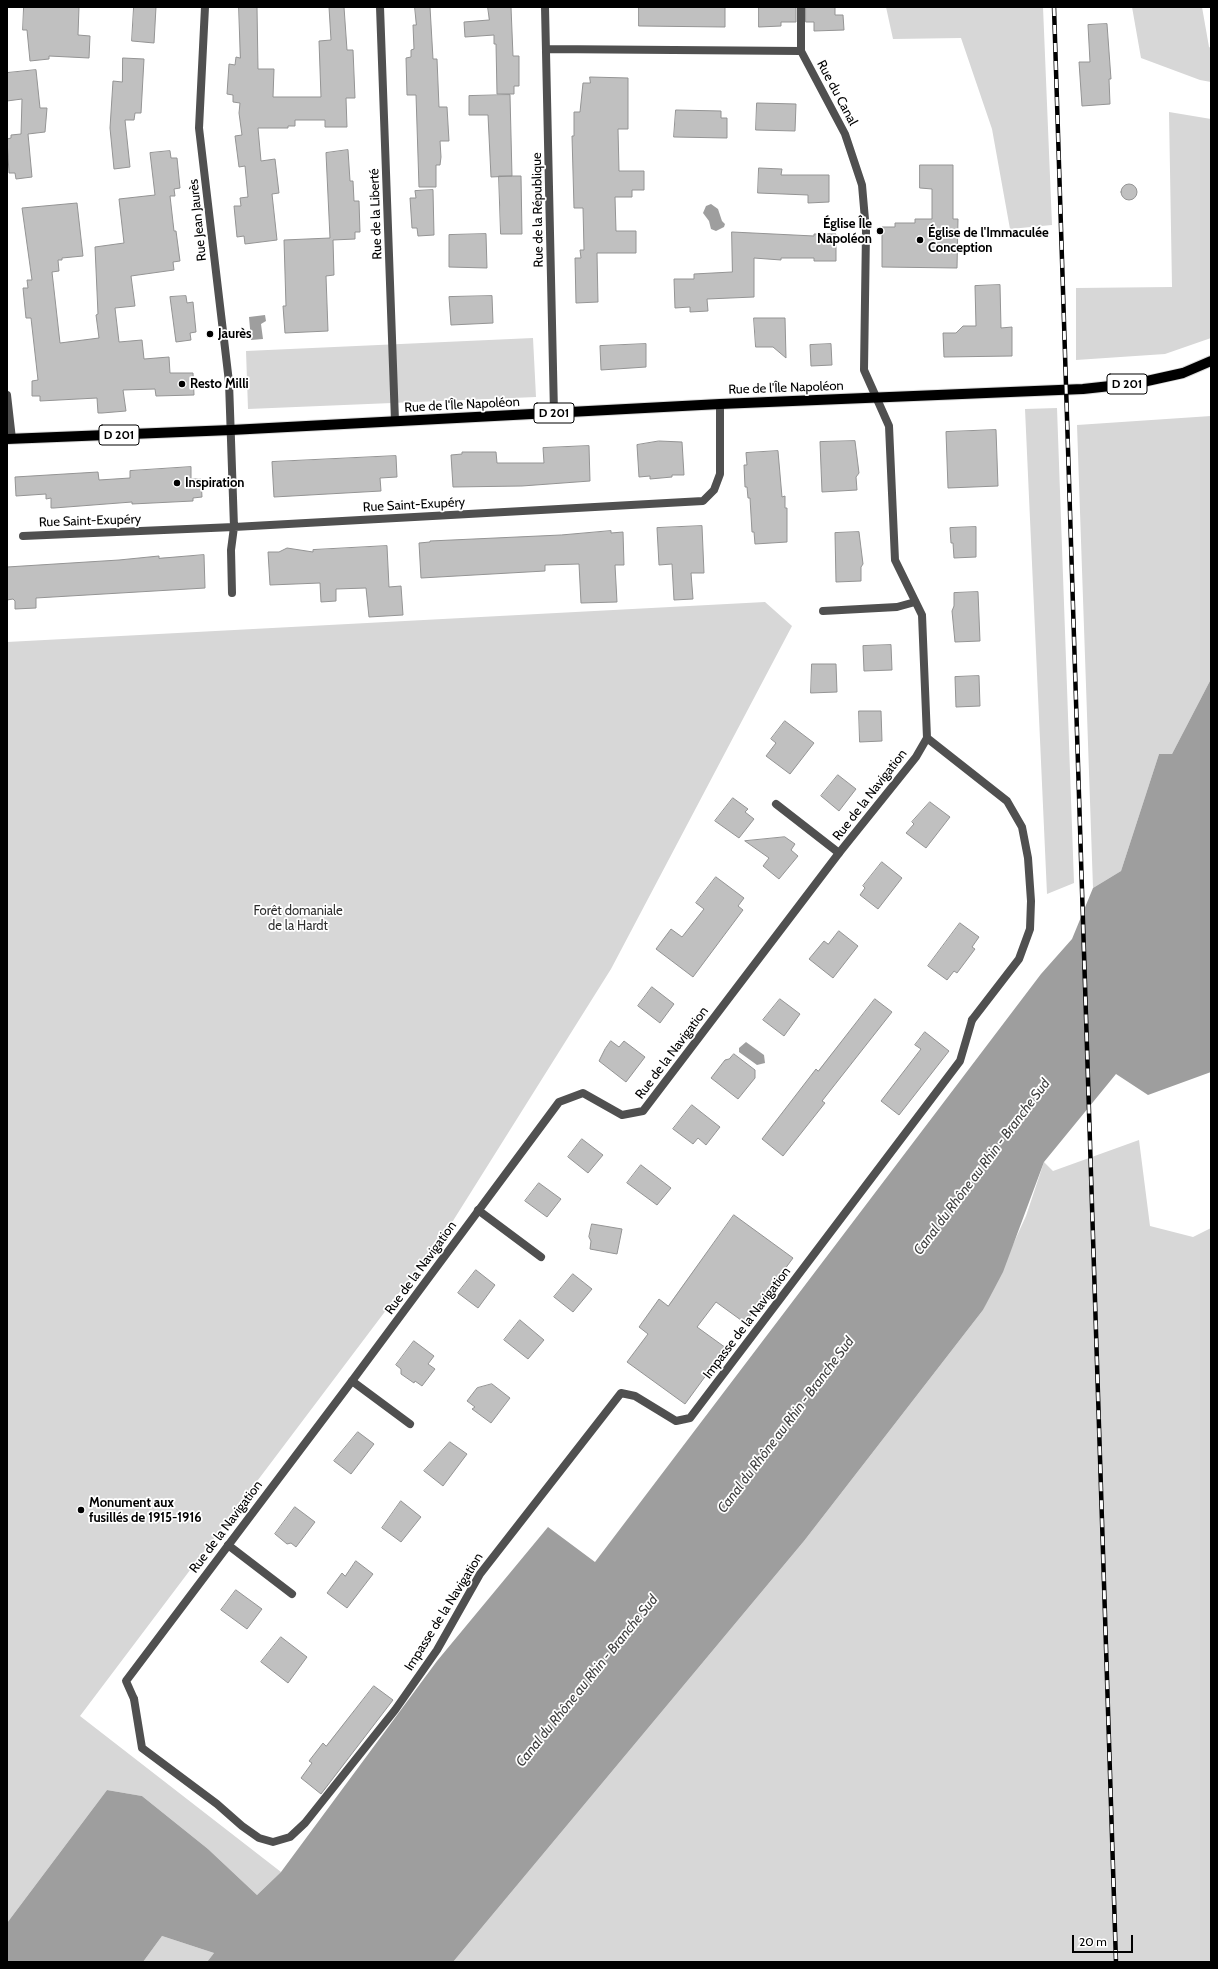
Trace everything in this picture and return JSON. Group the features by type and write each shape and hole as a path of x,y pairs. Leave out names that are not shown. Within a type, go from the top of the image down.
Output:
{"main road":[{"name":"Rue de l'Île Napoléon","path":"9,439 231,430 720,404 1083,389 1138,383 1183,374 1211,361"}],"street":[{"name":"Rue Jean Jaurès","path":"205,7 199,128 229,382 234,527 231,550 232,593"},
{"name":"Rue de la Liberté","path":"380,7 396,421"},
{"name":"Rue de la République","path":"545,7 554,413"},
{"path":"801,7 801,51"},
{"name":"Rue du Canal","path":"546,49 801,51 845,134 862,185 866,230 864,370 876,398"},
{"path":"7,395 9,439"},
{"path":"876,398 889,426 894,560 922,615 927,738"},
{"name":"Rue Saint-Exupéry","path":"23,536 234,527 703,501 714,490 720,474 720,404"},
{"path":"823,611 897,607 915,602"},
{"name":"Rue de la Navigation","path":"305,1823 290,1837 273,1842 258,1838 217,1804 142,1748 134,1699 126,1681 352,1381 559,1102 583,1093 622,1115 643,1111 839,853 916,757 927,738"},
{"name":"Impasse de la Navigation","path":"305,1823 395,1710 437,1650 480,1574 621,1393 635,1396 676,1421 690,1418 960,1061 972,1020 1019,960 1030,929 1031,901 1028,858 1022,827 1007,801 927,738"},
{"path":"776,804 839,853"},
{"path":"478,1210 541,1257"},
{"path":"352,1381 410,1424"},
{"path":"228,1545 292,1594"}],"green space":[{"path":"886,7 1043,7 1052,225 1010,229 992,129 961,38 893,39"},
{"path":"1132,7 1202,7 1209,47 1211,48 1211,82 1200,80 1141,58"},
{"path":"1169,112 1211,119 1211,338 1165,354 1076,360 1076,288 1172,287"},
{"path":"533,338 536,397 248,409 246,351"},
{"path":"1057,408 1074,883 1047,894 1025,409"},
{"path":"1211,416 1211,679 1172,754 1159,754 1121,871 1093,888 1077,425"},
{"name":"Forêt domaniale de la Hardt","path":"765,602 792,626 611,969 451,1224 80,1716 281,1872 257,1895 208,1849 142,1796 107,1790 7,1923 7,642"},
{"path":"1139,1140 1150,1226 1193,1237 1211,1228 1211,1962 453,1962 804,1541 983,1310 1026,1216 1044,1162 1053,1171"},
{"path":"162,1936 214,1953 207,1962 143,1962"}],"water":[{"path":"711,204 718,209 722,221 725,224 724,227 716,231 711,229 709,221 703,213 706,206"},
{"path":"265,315 266,321 261,324 263,339 251,340 249,317"},
{"name":"Canal du Rhône au Rhin - Branche Sud","path":"1211,679 1211,1072 1148,1095 1116,1074 1044,1162 1003,1272 983,1310 804,1541 453,1962 207,1962 214,1953 162,1936 143,1962 7,1962 7,1923 107,1790 142,1796 208,1849 257,1895 281,1872 437,1661 548,1527 595,1562 1041,974 1072,939 1093,888 1121,871 1159,754 1172,754"},
{"path":"746,1042 764,1055 765,1063 757,1065 739,1052 739,1048"}],"building":[{"path":"24,7 79,7 78,35 90,36 89,58 49,56 49,59 30,61 27,30 23,30"},
{"path":"134,7 156,7 154,43 132,41"},
{"path":"239,7 257,7 258,69 274,69 273,97 321,97 319,41 331,40 329,7 344,7 347,50 353,50 355,98 346,98 347,127 325,127 325,120 295,120 295,126 288,126 288,128 258,128 261,161 275,159 279,193 272,194 277,240 245,244 244,236 237,237 234,206 241,206 240,198 248,197 245,166 239,167 235,136 242,135 239,113 240,103 233,102 233,95 227,94 229,64 235,65 236,57 240,58"},
{"path":"415,7 430,7 433,59 437,59 439,107 447,107 449,141 440,141 441,157 440,165 436,165 436,187 419,187 416,95 407,95 406,58 411,57 411,50 414,49 413,25 416,25"},
{"path":"488,7 511,7 513,56 519,56 519,86 514,86 514,94 497,94 496,44 494,44 494,35 465,37 464,22 489,20"},
{"path":"639,7 725,7 725,27 639,26"},
{"path":"759,7 796,7 796,22 781,22 781,26 759,27"},
{"path":"806,7 835,7 835,15 843,15 844,30 814,31 814,22 806,22"},
{"path":"1107,24 1111,79 1109,79 1110,104 1082,106 1079,62 1090,62 1088,25"},
{"path":"123,58 144,59 141,113 135,113 134,120 125,120 130,167 114,169 110,128 113,81 122,82"},
{"path":"36,70 40,108 47,108 45,132 28,134 32,177 16,179 15,173 9,173 7,139 11,138 11,135 21,134 22,99 7,101 7,73"},
{"path":"590,77 628,78 628,129 618,129 619,171 644,171 644,190 632,190 632,197 615,197 616,231 636,231 636,253 597,253 598,302 576,303 575,258 581,258 580,250 584,250 583,208 574,208 572,136 574,136 574,112 580,112 583,83 590,83"},
{"path":"510,95 512,176 491,177 488,115 469,115 469,96"},
{"path":"757,103 796,104 795,131 756,130"},
{"path":"676,110 721,111 721,118 727,118 727,138 674,137"},
{"path":"348,150 350,181 353,181 354,201 359,201 360,232 355,232 355,239 333,240 334,275 326,276 328,331 285,333 283,306 286,306 284,240 330,238 326,153"},
{"path":"170,151 171,158 177,158 180,188 174,189 175,196 170,196 174,231 176,231 180,261 173,262 174,270 131,276 135,306 115,308 119,342 142,340 144,359 169,357 170,373 193,373 194,395 156,396 155,389 123,390 126,411 102,413 98,413 97,398 40,401 40,396 32,396 32,381 38,380 31,318 26,318 23,288 28,288 27,280 32,280 22,208 77,203 83,256 62,258 62,260 58,260 59,271 52,272 60,343 99,338 96,315 98,314 95,247 124,243 119,199 155,195 150,153"},
{"name":"Église de l'Immaculée Conception","path":"920,165 953,165 953,219 958,219 957,268 882,267 882,227 895,227 895,223 915,223 915,219 932,219 932,189 920,188"},
{"path":"759,168 782,169 781,175 829,175 829,202 808,203 808,195 758,193"},
{"path":"499,176 521,176 522,234 501,234"},
{"path":"1126,184 1132,184 1137,189 1135,198 1132,200 1126,200 1121,195 1121,189"},
{"path":"433,190 434,235 418,236 417,228 412,228 410,198 416,198 415,191"},
{"path":"732,232 814,236 814,234 836,234 836,261 814,261 814,258 781,258 781,260 754,258 754,297 707,299 708,311 690,312 690,307 675,308 674,279 694,279 694,274 732,272"},
{"path":"486,234 487,268 449,267 449,235"},
{"path":"1000,285 1001,328 1012,327 1012,356 944,357 943,333 956,333 963,326 976,326 975,286"},
{"path":"186,296 187,303 193,302 196,332 190,333 191,340 176,342 170,297"},
{"path":"492,296 493,323 451,325 449,297"},
{"path":"754,318 785,318 786,358 773,347 756,347"},
{"path":"646,344 646,367 601,370 600,346"},
{"path":"831,344 832,365 811,366 810,345"},
{"path":"996,430 998,486 948,488 946,432"},
{"path":"659,441 682,442 684,475 672,475 672,477 650,479 650,476 639,477 637,445"},
{"path":"855,441 859,473 856,477 857,490 822,492 820,442"},
{"path":"589,446 590,481 522,486 453,487 451,455 462,454 462,452 496,452 497,463 544,463 543,448"},
{"path":"778,451 782,497 785,496 785,508 787,508 787,542 755,544 754,532 752,532 750,498 748,498 747,487 745,487 744,465 747,465 746,453"},
{"path":"396,456 397,477 380,478 381,491 274,497 272,462"},
{"path":"191,467 191,479 201,479 202,497 193,498 193,501 132,504 132,502 51,508 51,498 46,499 46,494 16,496 15,477 98,472 99,480 130,478 130,471"},
{"path":"702,526 704,573 691,573 693,599 674,600 672,564 659,565 657,528"},
{"path":"976,527 976,557 954,558 950,528"},
{"path":"611,531 611,533 623,532 624,565 615,565 617,602 581,603 579,564 545,565 545,571 421,578 419,543 430,541 561,535"},
{"path":"859,532 863,564 861,567 861,581 836,582 835,533"},
{"path":"387,546 389,587 401,586 403,615 369,617 366,588 336,589 336,601 321,602 320,583 270,585 268,552 279,552 287,548 313,552 313,550"},
{"path":"204,555 205,588 36,598 36,608 15,609 15,601 13,599 7,600 7,567 159,556 159,558"},
{"path":"978,592 980,641 955,642 952,611 954,606 954,593"},
{"path":"891,645 892,670 864,671 863,646"},
{"path":"812,664 836,664 837,692 811,693"},
{"path":"979,676 980,706 956,707 955,677"},
{"path":"859,711 881,711 882,741 860,742"},
{"path":"785,721 814,743 790,774 766,756 776,743 771,739"},
{"path":"838,775 856,789 839,811 821,796"},
{"path":"733,798 748,809 745,812 754,819 739,838 715,821"},
{"path":"930,802 950,817 926,848 906,833 914,824 912,822"},
{"path":"785,837 795,844 791,850 798,856 779,879 763,866 769,858 745,841"},
{"path":"882,862 902,878 878,909 860,895 865,888 863,886"},
{"path":"716,877 744,898 738,906 743,910 693,977 656,949 671,929 682,937 704,909 696,903"},
{"path":"960,923 979,937 972,947 975,949 957,973 954,971 947,980 928,966"},
{"path":"839,931 858,946 833,978 809,959 824,941 828,944"},
{"path":"652,987 674,1004 660,1023 638,1006"},
{"path":"780,999 800,1014 784,1036 763,1020"},
{"path":"875,999 892,1012 822,1101 825,1103 783,1156 762,1139 816,1069 818,1071"},
{"path":"925,1032 949,1051 899,1115 881,1101 921,1049 915,1045"},
{"path":"611,1041 619,1047 624,1041 645,1057 626,1082 599,1061"},
{"path":"734,1054 755,1070 755,1078 738,1099 711,1078 725,1060 729,1059"},
{"path":"692,1105 720,1127 706,1145 698,1138 693,1144 673,1129"},
{"path":"582,1139 603,1155 588,1173 568,1157"},
{"path":"641,1165 671,1188 657,1205 627,1183"},
{"path":"539,1183 561,1199 547,1217 525,1201"},
{"path":"734,1215 793,1258 745,1323 716,1302 697,1327 726,1348 685,1404 627,1362 648,1334 639,1327 659,1299 668,1306"},
{"path":"592,1224 622,1229 617,1254 590,1249 591,1241 589,1237"},
{"path":"476,1270 495,1285 478,1308 458,1293"},
{"path":"573,1274 592,1289 573,1312 554,1297"},
{"path":"520,1320 544,1340 528,1359 504,1340"},
{"path":"414,1341 434,1356 428,1364 435,1369 422,1386 415,1381 414,1383 401,1374 401,1369 396,1365"},
{"path":"492,1384 510,1398 491,1423 472,1409 475,1407 467,1401 477,1388"},
{"path":"358,1432 374,1444 351,1474 334,1461"},
{"path":"450,1442 467,1454 443,1486 424,1471"},
{"path":"401,1501 421,1517 401,1542 382,1528"},
{"path":"295,1507 315,1522 296,1547 291,1543 287,1544 275,1534"},
{"path":"356,1561 373,1574 347,1608 327,1593 342,1573 345,1576"},
{"path":"236,1590 262,1609 247,1629 221,1610"},
{"path":"281,1637 307,1657 288,1683 261,1662"},
{"path":"374,1686 393,1700 321,1794 301,1778 312,1763 309,1761 323,1743 326,1746"}],"railway":[{"path":"1054,7 1116,1962"}],"place":[{"name":"Église Île Napoléon","path":"880,231"},
{"name":"Église de l'Immaculée Conception","path":"920,240"},
{"name":"Jaurès","path":"210,334"},
{"name":"Resto Milli","path":"182,384"},
{"name":"Inspiration","path":"177,483"},
{"name":"Monument aux fusillés de 1915-1916","path":"81,1510"}]}
